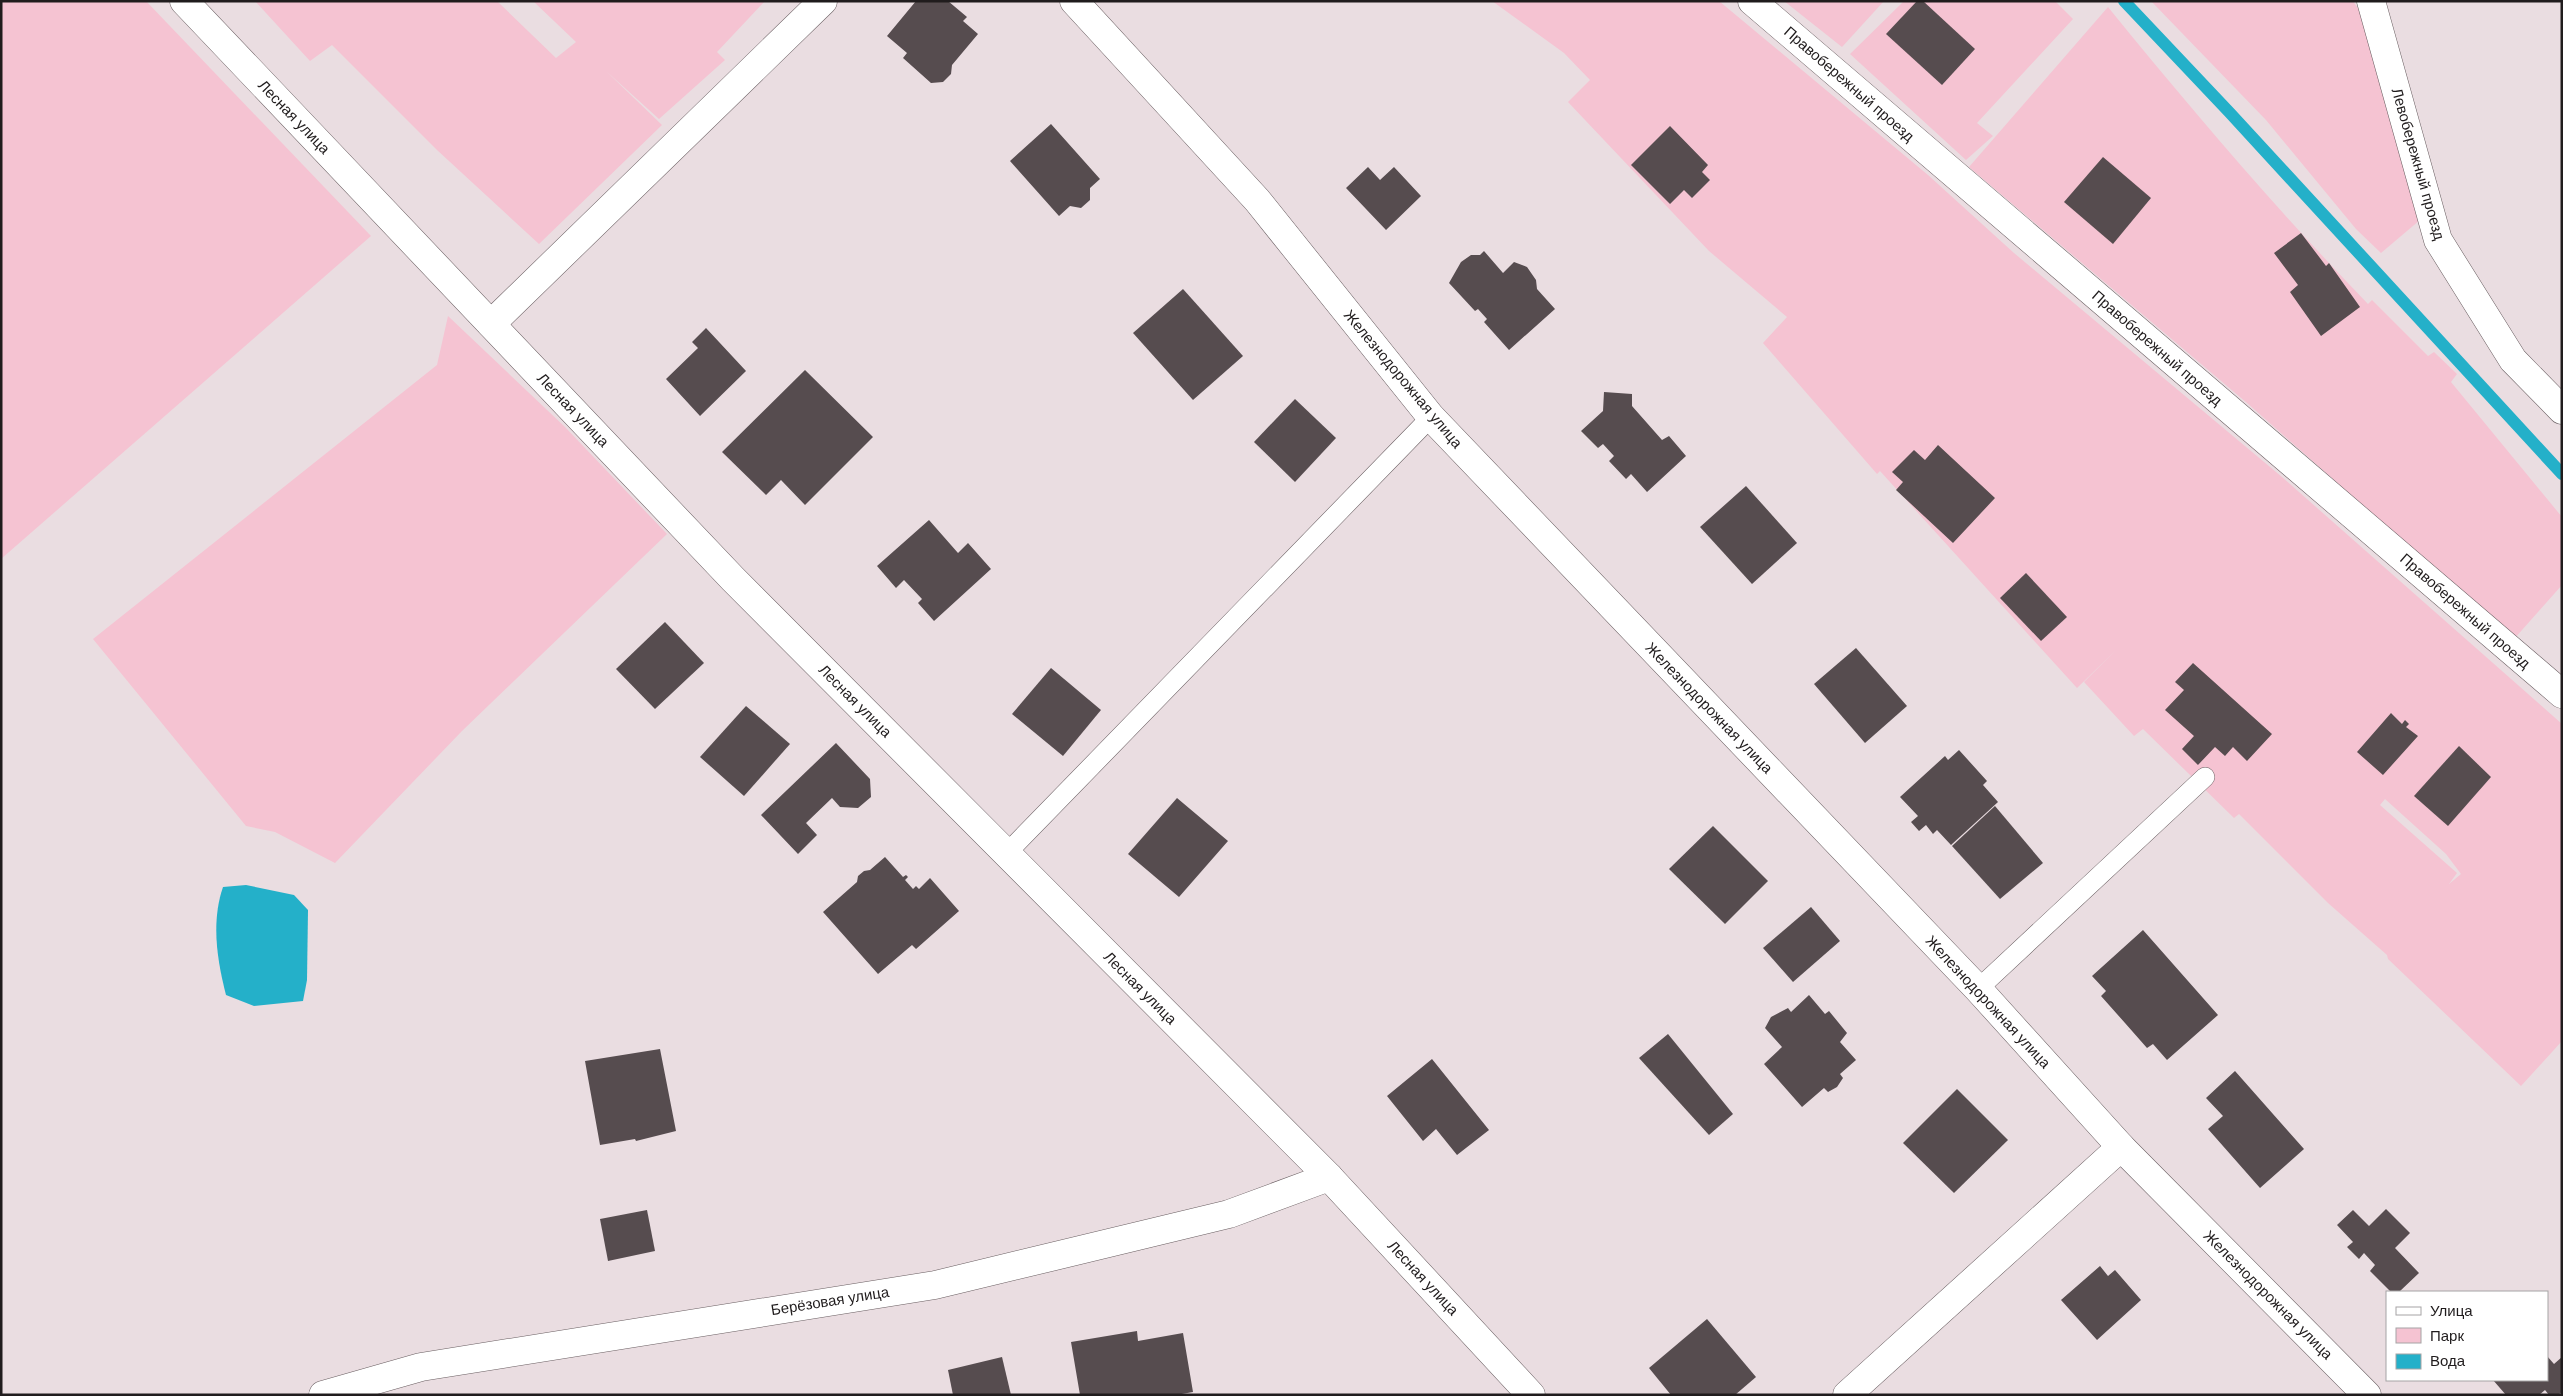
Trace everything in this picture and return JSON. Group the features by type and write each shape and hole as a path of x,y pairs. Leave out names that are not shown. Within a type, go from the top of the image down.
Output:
{"street":[{"name":"Лесная улица","path":"184,1 733,579 1329,1177 1531,1395"},
{"path":"491,324 823,1"},
{"name":"Железнодорожная улица","path":"1074,1 1257,200 1431,417 1978,989 2122,1147 2367,1395"},
{"name":"Правобережный проезд","path":"1752,1 2562,694"},
{"name":"Левобережный проезд","path":"2371,1 2438,240 2513,360 2562,410"},
{"path":"1847,1395 2122,1147"},
{"name":"Берёзовая улица","path":"323,1395 421,1367 935,1284 1229,1214 1329,1177"}],"lane":[{"path":"1006,854 1431,417"},
{"path":"1978,989 2205,777"}],"green space":[{"path":"1,1 146,1 371,236 1,559"},
{"path":"255,1 497,1 556,58 576,42 533,1 765,1 717,52 725,60 659,119 606,71 662,125 539,244 437,150 332,45 310,61"},
{"path":"1492,1 1719,1 1928,175 2014,253 2282,477 2562,724 2562,1041 2521,1086 2388,959 2387,955 2328,903 2239,814 2234,818 2143,729 2134,736 2084,682 2116,650 2077,688 1880,471 1877,474 1763,343 1787,317 1709,251 1568,102 1590,80 1564,53","holes":["2385,799 2446,854 2461,874 2449,884 2457,873 2380,805"]},
{"path":"1784,1 1884,1 1842,47"},
{"path":"1904,1 2055,1 2073,19 1977,123 1993,136 1966,160 1850,54"},
{"path":"2151,1 2353,1 2361,13 2420,220 2381,253 2356,229 2266,120"},
{"path":"2108,7 2235,158 2300,232 2368,304 2372,300 2428,356 2434,352 2457,374 2451,382 2562,517 2562,585 2514,639 2247,403 1969,167"},
{"path":"448,316 565,427 667,534 462,731 335,863 275,832 246,826 93,639 437,365"}],"water":[{"path":"246,885 294,895 308,910 307,980 303,1001 254,1006 226,995 218,955 216,927 219,900 223,887"}],"building":[{"path":"916,1 948,1 967,17 963,21 978,34 952,65 951,74 943,82 931,83 903,58 907,53 887,36"},
{"path":"1917,1 1923,1 1975,49 1942,85 1886,34"},
{"path":"1051,124 1100,179 1090,188 1090,200 1081,208 1070,206 1059,216 1010,161"},
{"path":"1670,126 1708,165 1702,172 1710,180 1692,198 1684,190 1670,204 1631,165"},
{"path":"2103,157 2151,198 2113,244 2064,202"},
{"path":"1368,167 1380,180 1394,167 1421,196 1386,230 1346,188"},
{"path":"2301,233 2326,266 2329,263 2360,307 2321,336 2290,292 2298,285 2274,253"},
{"path":"1484,251 1503,273 1514,262 1527,267 1536,280 1537,289 1555,309 1509,350 1484,322 1487,319 1478,309 1475,311 1449,283 1461,262 1471,255 1480,255"},
{"path":"1183,289 1243,356 1193,400 1133,333"},
{"path":"706,328 746,371 700,416 666,379 698,348 692,342"},
{"path":"805,370 873,437 805,505 781,480 766,495 722,452"},
{"path":"1604,392 1632,394 1632,406 1662,440 1669,436 1686,456 1647,492 1631,474 1626,479 1609,461 1614,456 1603,444 1598,448 1581,431 1603,411"},
{"path":"1295,399 1336,438 1295,482 1254,442"},
{"path":"1938,445 1995,498 1953,543 1896,490 1903,482 1892,472 1914,450 1925,460"},
{"path":"1746,486 1797,543 1752,584 1700,527"},
{"path":"929,520 958,553 968,543 991,569 934,621 918,603 922,599 904,580 896,588 877,566"},
{"path":"2026,573 2067,617 2041,641 2000,598"},
{"path":"665,622 704,663 655,709 616,669"},
{"path":"1856,648 1907,706 1865,743 1814,684"},
{"path":"2193,663 2272,734 2247,761 2233,747 2225,756 2215,747 2198,765 2182,749 2194,736 2165,710 2184,690 2175,682"},
{"path":"1051,668 1101,710 1063,756 1012,714"},
{"path":"746,706 790,744 744,796 700,757"},
{"path":"2391,713 2402,724 2405,720 2409,724 2406,727 2418,736 2383,775 2357,752"},
{"path":"836,743 870,779 871,797 858,808 840,807 832,798 806,823 817,835 798,854 761,815"},
{"path":"2459,746 2491,777 2448,826 2414,796"},
{"path":"1959,750 1987,781 1983,785 1998,802 1951,845 1937,830 1933,834 1926,825 1919,831 1911,822 1918,816 1900,797 1945,756 1948,760"},
{"path":"1177,798 1228,841 1179,897 1128,854"},
{"path":"1995,806 2043,863 2000,899 1952,846"},
{"path":"1713,826 1768,881 1725,924 1669,869"},
{"path":"885,857 903,877 906,875 908,877 905,880 913,889 916,886 919,889 930,878 959,911 916,949 912,945 878,974 823,912 857,882 858,876 864,871 870,870"},
{"path":"1811,907 1840,941 1793,982 1763,948"},
{"path":"2143,930 2218,1015 2167,1060 2153,1044 2147,1048 2101,996 2106,991 2092,976"},
{"path":"1809,995 1825,1014 1829,1011 1847,1033 1840,1042 1856,1060 1840,1074 1843,1078 1837,1087 1828,1092 1824,1088 1802,1107 1764,1064 1782,1047 1765,1028 1771,1017 1788,1008 1791,1012"},
{"path":"1668,1034 1733,1114 1709,1135 1639,1058"},
{"path":"660,1049 676,1131 636,1141 635,1139 600,1145 585,1061"},
{"path":"1432,1059 1489,1130 1457,1155 1436,1129 1423,1141 1387,1096"},
{"path":"2235,1071 2304,1149 2260,1188 2208,1129 2223,1116 2206,1098"},
{"path":"1957,1089 2008,1140 1954,1193 1903,1143"},
{"path":"2386,1209 2410,1233 2395,1248 2419,1273 2400,1291 2390,1291 2370,1271 2375,1265 2364,1253 2359,1259 2347,1247 2353,1242 2337,1225 2353,1210 2369,1226"},
{"path":"647,1210 655,1251 608,1261 600,1219"},
{"path":"2100,1266 2108,1276 2115,1270 2141,1300 2097,1340 2061,1300"},
{"path":"1707,1319 1756,1377 1735,1395 1671,1395 1649,1368"},
{"path":"1137,1331 1138,1341 1183,1333 1193,1392 1176,1395 1080,1395 1071,1342"},
{"path":"1002,1357 1011,1395 953,1395 948,1370"},
{"path":"2548,1357 2554,1364 2562,1357 2562,1392 2558,1395 2549,1395 2545,1390 2539,1395 2506,1395 2494,1381 2548,1381"}],"waterway":[{"path":"2124,1 2230,113 2562,474"}]}
